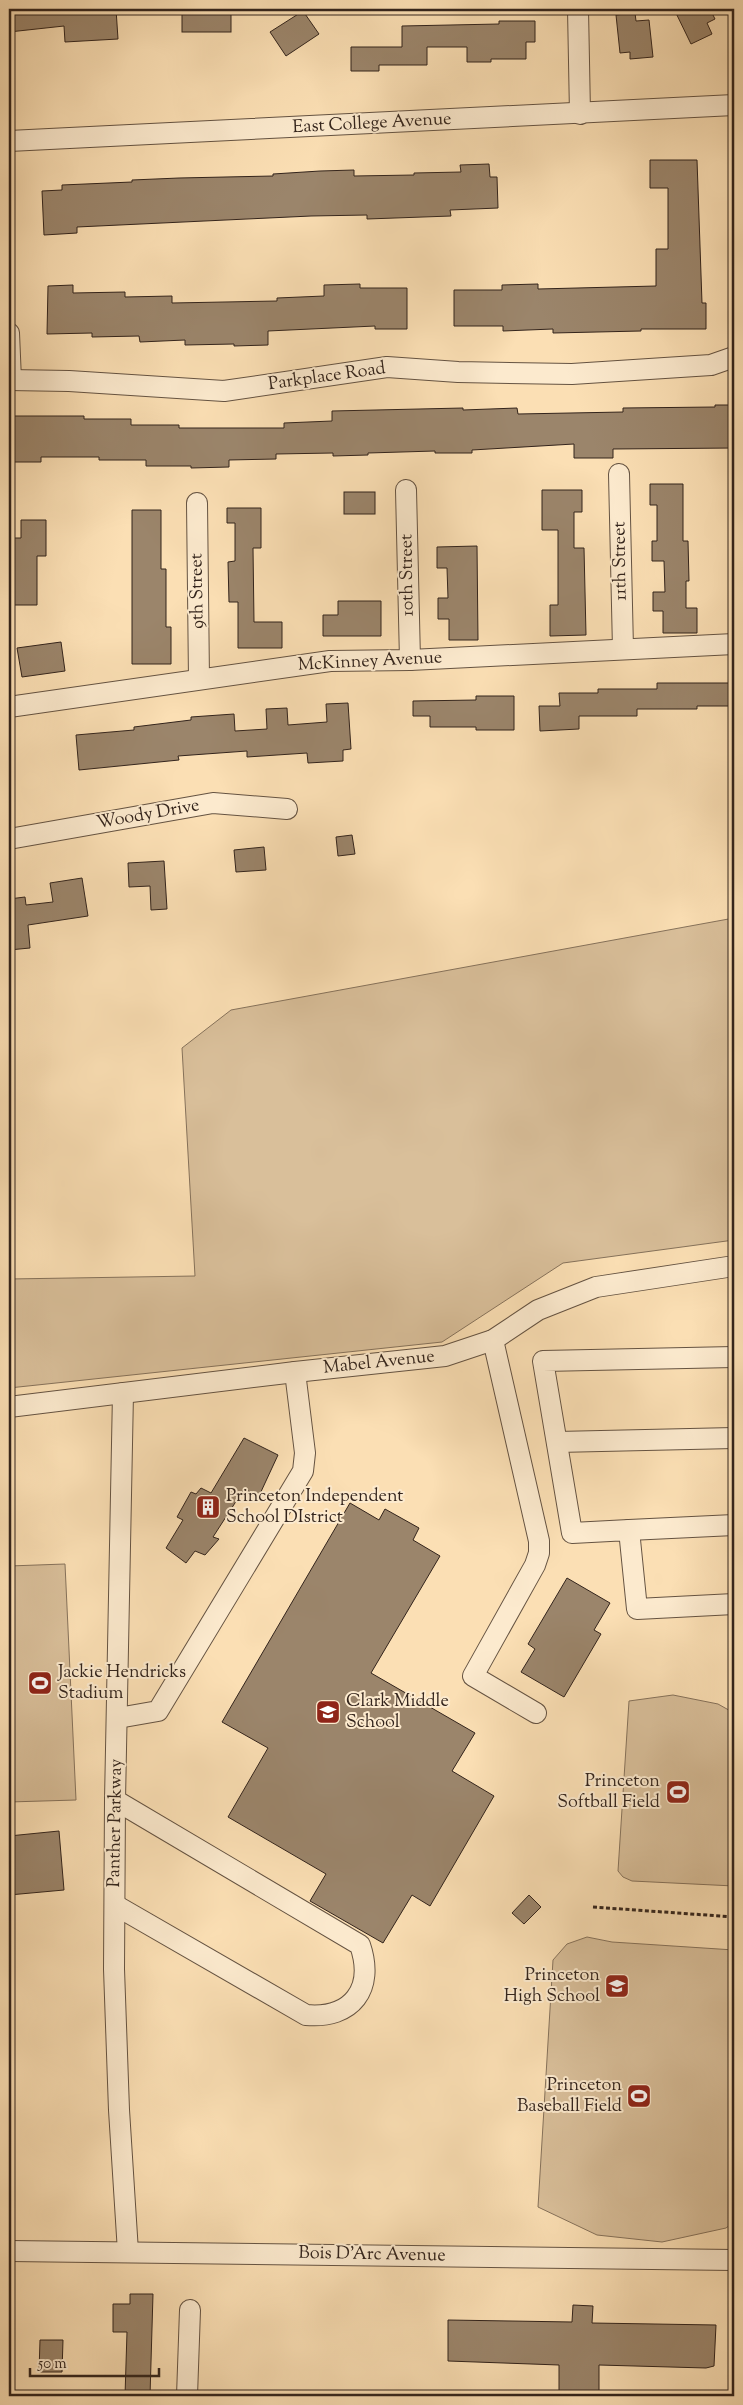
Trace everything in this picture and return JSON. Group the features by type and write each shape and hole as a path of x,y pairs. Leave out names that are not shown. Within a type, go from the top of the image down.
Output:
{"street":[{"path":"578,9 580,114"},
{"name":"East College Avenue","path":"9,141 734,105"},
{"path":"9,333 10,380"},
{"name":"Parkplace Road","path":"10,380 69,381 224,391 387,367 458,372 572,374 711,365 734,357"},
{"name":"11th Street","path":"619,474 623,649"},
{"name":"10th Street","path":"406,490 410,660"},
{"name":"9th Street","path":"197,503 199,679"},
{"name":"McKinney Avenue","path":"9,707 330,661 410,660 734,644"},
{"name":"Woody Drive","path":"9,839 213,804 287,810"},
{"name":"Mabel Avenue","path":"9,1407 295,1372 445,1356 494,1340 538,1310 596,1287 734,1266"},
{"path":"494,1340 539,1541 539,1553 535,1565 473,1676 536,1713"},
{"path":"734,1357 543,1361 572,1533 734,1526"},
{"path":"118,1718 158,1711 303,1471 305,1453 295,1372"},
{"name":"Panther Parkway","path":"123,1393 115,1800 114,1969 118,2110 128,2252"},
{"path":"557,1442 734,1438"},
{"path":"629,1530 637,1609 734,1604"},
{"path":"115,1800 360,1945 365,1960 366,1976 360,1991 347,2008 322,2017 306,2015 115,1905"},
{"name":"Bois D'Arc Avenue","path":"9,2251 734,2260"},
{"path":"187,2396 190,2310"}],"path":[{"path":"593,1907 734,1918"}],"shaded area":[{"path":"734,918 734,1240 563,1263 442,1342 9,1388 9,1279 195,1276 182,1048 231,1010"},
{"name":"Jackie Hendricks Stadium","path":"65,1564 76,1800 9,1802 9,1566"},
{"name":"Princeton Softball Field","path":"673,1695 718,1704 734,1713 734,1886 632,1881 623,1877 618,1871 629,1701"},
{"name":"Princeton Baseball Field","path":"587,1937 612,1942 734,1950 734,2222 726,2228 662,2242 597,2235 538,2207 553,1960 567,1944"}],"building":[{"path":"9,9 116,9 118,39 65,42 64,26 9,32"},
{"path":"182,9 231,9 231,32 182,32"},
{"path":"674,9 710,9 715,19 707,23 712,34 691,44"},
{"path":"303,11 319,34 286,56 270,32"},
{"path":"635,13 636,21 649,20 653,57 630,59 630,52 620,53 616,15"},
{"path":"499,21 535,21 535,42 526,42 526,59 491,59 491,62 467,62 467,47 427,47 427,65 379,65 379,71 351,71 351,47 402,47 402,26 499,24"},
{"path":"650,160 697,160 702,303 706,303 706,329 641,329 641,331 553,333 553,329 503,331 503,326 454,326 454,290 502,290 502,285 538,284 538,289 656,286 656,249 668,249 668,188 650,188"},
{"path":"489,164 490,177 497,177 498,208 450,210 451,216 367,219 367,215 311,216 77,227 77,233 44,235 42,191 62,190 62,185 132,182 132,180 273,176 273,174 354,170 354,176 414,175 414,173 461,172 460,165"},
{"path":"360,284 360,288 407,288 407,329 375,329 375,326 268,331 268,345 234,346 234,344 185,345 185,340 140,342 139,336 92,337 92,333 47,334 48,286 73,285 73,293 125,292 125,297 172,296 172,303 277,301 277,298 324,296 324,285"},
{"path":"715,405 734,405 734,448 613,449 613,458 574,458 574,444 472,450 472,453 435,453 435,451 333,456 333,453 276,454 276,459 229,460 229,467 191,468 191,466 146,466 146,460 99,460 99,457 41,457 41,462 9,462 9,416 84,416 84,419 131,419 131,425 179,425 179,428 284,428 284,423 332,421 332,411 517,408 518,414 623,412 623,408 715,407"},
{"path":"650,484 683,484 683,541 688,541 689,581 686,581 686,608 697,608 697,633 663,633 663,611 653,611 653,592 665,592 664,561 652,561 652,541 657,541 657,505 650,505"},
{"path":"542,490 582,490 582,512 574,512 574,548 584,548 586,635 550,636 550,605 558,605 558,530 542,530"},
{"path":"344,492 375,492 375,514 344,514"},
{"path":"227,508 261,508 261,548 253,548 254,622 282,622 282,648 238,648 238,602 229,602 228,562 235,561 235,523 227,523"},
{"path":"132,510 161,510 161,569 166,569 166,627 171,627 171,664 132,664"},
{"path":"21,520 46,520 46,556 37,556 37,605 14,605 14,538 21,538"},
{"path":"477,546 478,640 449,640 449,619 438,619 438,598 448,598 447,568 437,568 437,547"},
{"path":"338,601 381,601 381,636 323,636 323,615 338,615"},
{"path":"61,642 65,671 22,677 17,648"},
{"path":"657,683 734,683 734,706 697,706 697,709 637,709 637,716 579,716 579,729 540,731 539,706 560,706 559,693 598,693 598,689 657,689"},
{"path":"476,696 514,696 514,730 476,730 476,727 430,727 430,716 413,716 413,701 476,700"},
{"path":"348,703 351,749 343,750 343,761 308,763 307,753 247,757 247,751 178,756 179,760 79,770 76,735 134,730 134,727 191,720 191,717 234,714 235,731 267,729 266,709 287,708 288,725 327,722 326,704"},
{"path":"352,835 355,854 338,856 336,837"},
{"path":"264,847 266,870 236,872 234,850"},
{"path":"164,861 167,909 151,910 150,886 129,887 128,863"},
{"path":"82,878 88,916 28,925 30,948 9,950 9,899 25,897 26,905 53,902 50,883"},
{"name":"Princeton Independent School DIstrict","path":"244,1438 278,1455 259,1496 244,1489 213,1537 219,1539 205,1555 195,1551 186,1563 166,1548 183,1520 177,1517 191,1492 196,1494 201,1488 211,1493"},
{"path":"350,1503 379,1520 385,1509 419,1528 413,1540 440,1556 371,1673 475,1733 452,1771 494,1796 430,1906 412,1895 383,1943 310,1901 326,1874 228,1817 268,1748 222,1722"},
{"path":"567,1578 610,1603 594,1630 601,1634 564,1697 521,1672 535,1649 528,1644"},
{"path":"59,1831 64,1890 9,1895 9,1836"},
{"path":"529,1895 541,1907 524,1924 512,1913"},
{"path":"130,2294 153,2294 150,2396 125,2396 127,2332 113,2332 113,2304 130,2304"},
{"path":"573,2305 593,2306 592,2323 716,2325 714,2366 706,2368 599,2365 599,2396 559,2396 559,2365 448,2361 448,2320 572,2322"},
{"path":"40,2340 63,2340 62,2372 39,2372"}],"place":[{"name":"Princeton Independent School DIstrict","path":"208,1507"},
{"name":"Jackie Hendricks Stadium","path":"40,1683"},
{"name":"Clark Middle School","path":"328,1712"},
{"name":"Princeton Softball Field","path":"678,1792"},
{"name":"Princeton High School","path":"617,1986"},
{"name":"Princeton Baseball Field","path":"639,2096"}]}
